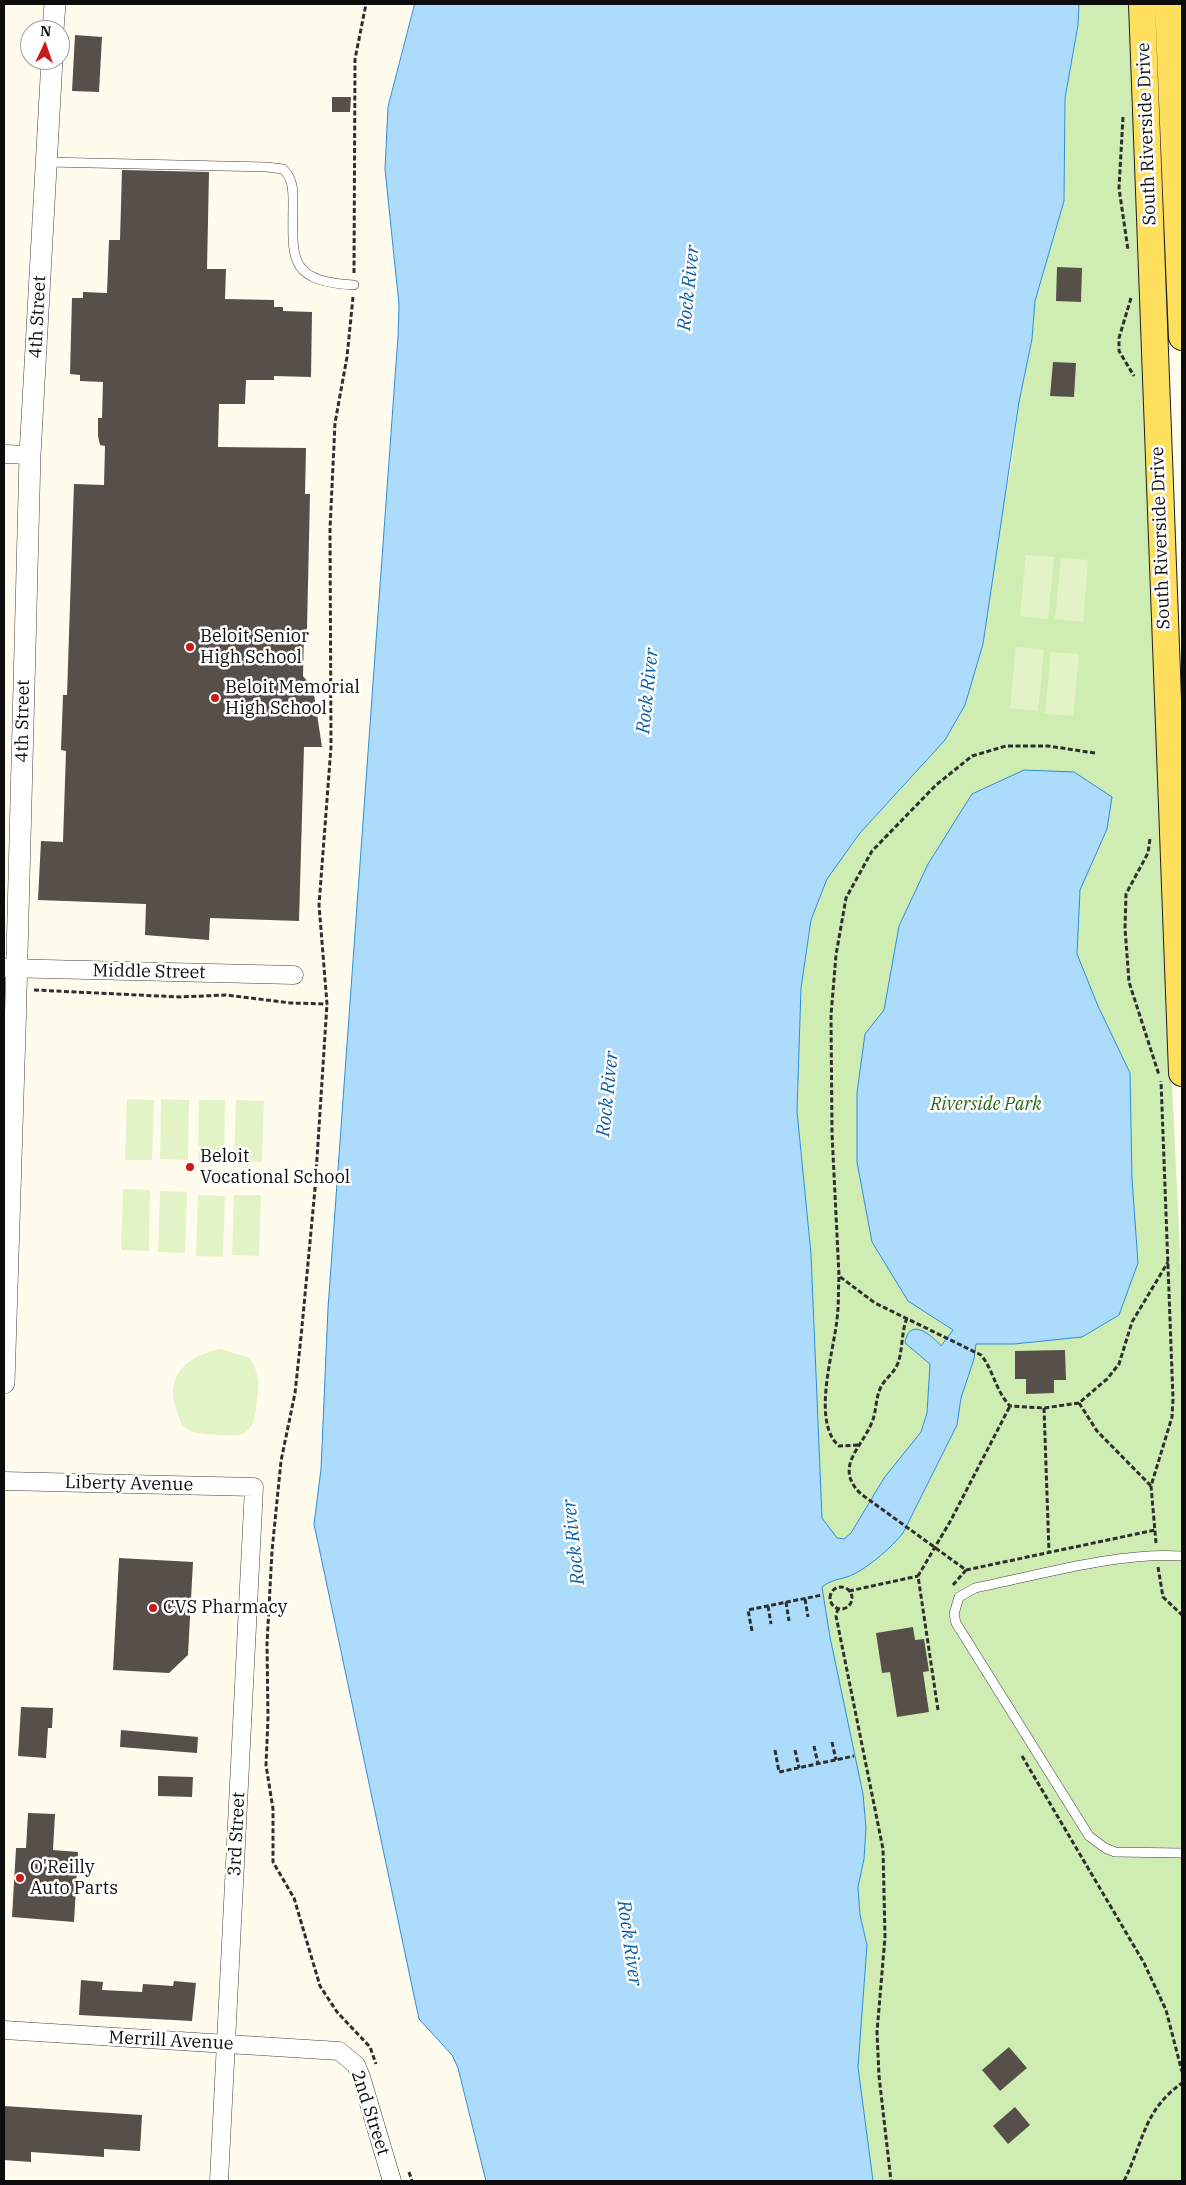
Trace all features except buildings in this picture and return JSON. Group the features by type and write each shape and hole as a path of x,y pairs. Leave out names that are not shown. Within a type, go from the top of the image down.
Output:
{"main road":[{"name":"South Riverside Drive","path":"1142,4 1178,886 1182,1073"},
{"name":"South Riverside Drive","path":"1168,4 1182,337"}],"street":[{"path":"54,20 55,4"},
{"name":"4th Street","path":"4,1383 16,990 10,968 30,455 51,70"},
{"path":"4,454 30,455"},
{"name":"Middle Street","path":"10,968 294,975"},
{"name":"Liberty Avenue","path":"4,1481 254,1487"},
{"name":"3rd Street","path":"219,2181 254,1487"},
{"name":"Merrill Avenue","path":"4,2030 339,2051"},
{"name":"2nd Street","path":"339,2051 356,2065 361,2077 392,2181"}],"lane":[{"path":"46,162 284,169 292,181 293,246 297,264 302,271 317,280 354,285"},
{"path":"1182,1556 1156,1556 1092,1565 975,1588 959,1597 954,1614 956,1623 1089,1836 1105,1848 1115,1852 1182,1853"}],"path":[{"path":"366,4 355,59 354,285 347,357 335,423 330,529 331,747 322,844 320,905 327,1004 315,1189 301,1337 295,1393 280,1461 272,1551 267,1644 268,1718 266,1765 272,1809 274,1862 294,1898 320,1986 337,2012 370,2046 376,2065"},
{"path":"1123,115 1120,188 1129,257"},
{"path":"1131,297 1119,338 1119,351 1135,381"},
{"path":"858,1445 839,1446 833,1441 827,1422 826,1396 838,1317 839,1276 832,1133 831,1015 836,955 846,898 872,851 936,785 972,756 1006,746 1048,746 1095,753"},
{"path":"1151,833 1148,853 1126,894 1125,936 1129,982 1161,1080 1172,1417 1151,1486 1159,1587 1163,1597 1182,1615"},
{"path":"16,990 180,997 226,995 290,1003 327,1004"},
{"path":"839,1276 875,1303 981,1355 988,1364 1001,1396 1010,1406 1044,1408 1079,1403 1107,1379 1119,1364 1132,1322 1168,1261"},
{"path":"907,1318 902,1329 898,1363 893,1374 883,1384 872,1422 850,1463 854,1487 966,1570"},
{"path":"1079,1403 1097,1431 1151,1486"},
{"path":"938,1710 918,1576 1010,1406"},
{"path":"1044,1408 1049,1552"},
{"path":"950,1588 966,1570 1155,1530"},
{"path":"849,1591 852,1597 850,1604 845,1608 838,1608 830,1601 833,1591 839,1587 849,1591 918,1576"},
{"path":"752,1631 748,1610 822,1595"},
{"path":"805,1599 808,1617"},
{"path":"786,1602 790,1621"},
{"path":"768,1606 771,1624"},
{"path":"838,1608 836,1616 883,1849 885,1937 877,2032 879,2076 890,2181"},
{"path":"832,1742 836,1760"},
{"path":"814,1746 818,1764"},
{"path":"1017,1748 1144,1963 1166,2010 1182,2072"},
{"path":"775,1750 779,1772 854,1756"},
{"path":"795,1750 799,1768"},
{"path":"1124,2181 1153,2111 1169,2092 1182,2083"},
{"path":"406,2163 412,2181"}],"green space":[{"name":"Riverside Park","path":"1079,4 1130,4 1168,1001 1182,1293 1182,2181 873,2181 858,2067 867,1945 860,1915 858,1887 864,1859 822,1587 822,1518 811,1254 797,1111 801,988 811,920 827,879 860,833 945,740 965,705 983,644 1005,495 1011,468 1019,402 1032,339 1035,301 1064,201 1065,98 1078,25"},
{"path":"1026,555 1054,557 1048,619 1020,616"},
{"path":"1061,558 1088,560 1083,622 1055,619"},
{"path":"1016,647 1044,649 1038,711 1010,708"},
{"path":"1051,652 1079,654 1073,716 1045,713"},
{"path":"127,1099 154,1100 152,1160 125,1160"},
{"path":"161,1099 189,1100 188,1160 160,1159"},
{"path":"199,1100 225,1100 224,1160 198,1160"},
{"path":"236,1100 264,1101 262,1162 234,1161"},
{"path":"123,1189 150,1190 149,1251 121,1250"},
{"path":"160,1191 187,1192 185,1253 158,1252"},
{"path":"198,1195 225,1196 223,1257 196,1256"},
{"path":"234,1195 261,1195 259,1256 232,1255"},
{"path":"221,1349 250,1358 258,1377 254,1421 248,1430 239,1435 190,1431 181,1422 173,1396 177,1376 190,1361"}],"water":[{"name":"Rock River","path":"415,4 1079,4 1078,25 1065,98 1064,201 1035,301 1032,339 1019,402 983,644 965,705 945,740 860,833 827,879 811,920 801,988 797,1111 811,1254 822,1518 837,1538 844,1539 851,1533 884,1478 921,1432 927,1413 930,1364 905,1343 907,1335 916,1329 921,1330 941,1346 953,1330 908,1301 872,1242 857,1162 857,1093 865,1034 884,1010 899,926 928,864 972,794 1024,770 1074,772 1112,797 1107,829 1080,890 1077,954 1098,1006 1130,1073 1132,1179 1138,1263 1119,1315 1082,1337 1014,1344 976,1344 974,1359 961,1398 957,1425 903,1533 892,1545 862,1570 822,1587 830,1637 863,1794 866,1828 864,1859 858,1887 860,1915 867,1945 858,2067 873,2181 486,2181 458,2068 452,2055 419,2019 314,1524 321,1469 328,1308 398,336 399,305 385,169 388,107"}],"place":[{"name":"Beloit Senior High School","path":"190,647"},
{"name":"Beloit Memorial High School","path":"215,698"},
{"name":"Beloit Vocational School","path":"190,1167"},
{"name":"CVS Pharmacy","path":"153,1608"},
{"name":"O'Reilly Auto Parts","path":"20,1878"}]}
